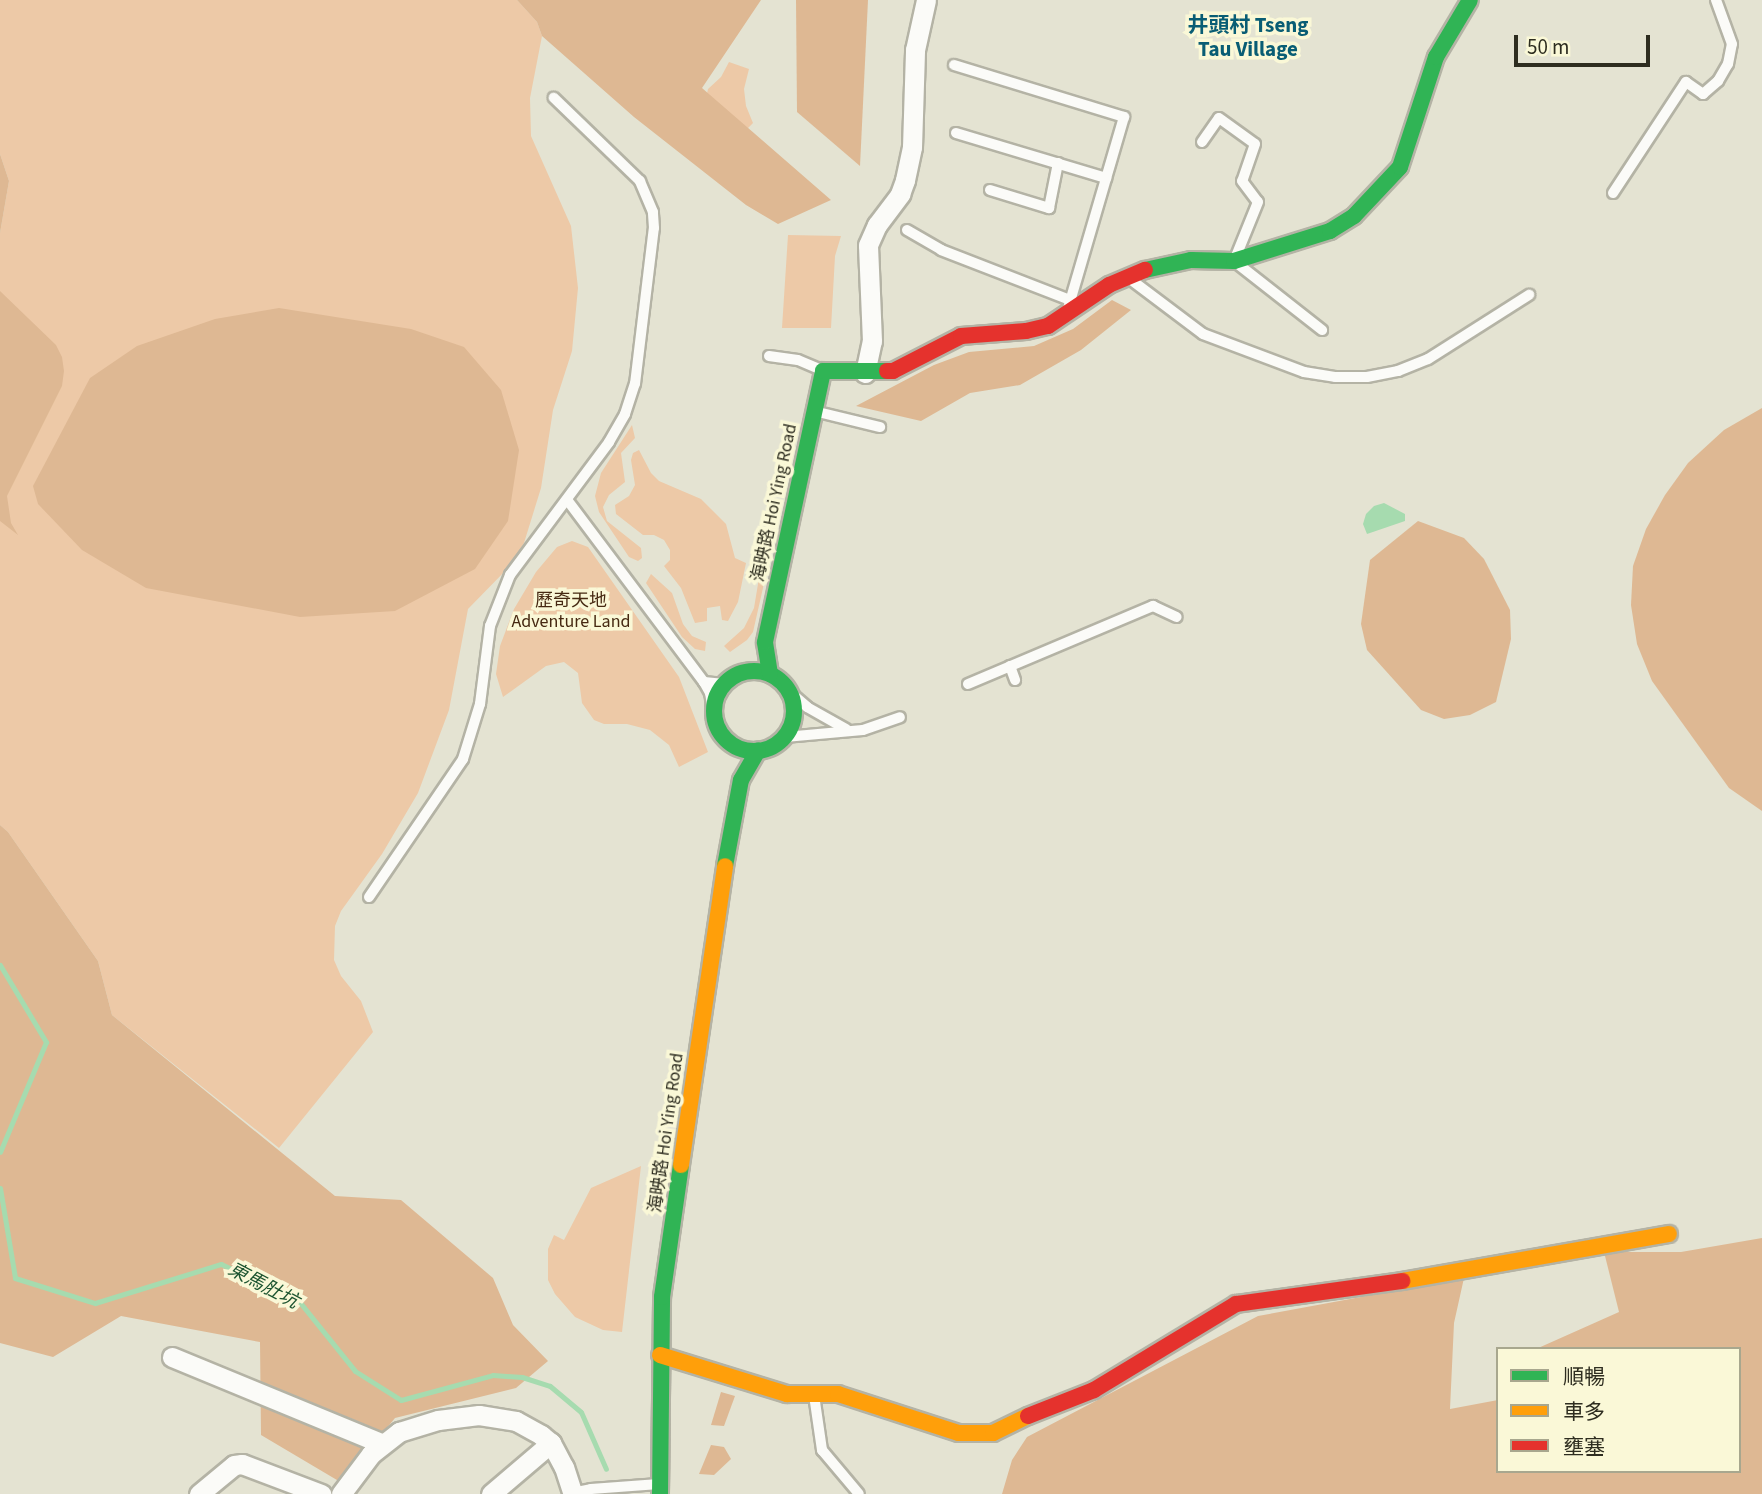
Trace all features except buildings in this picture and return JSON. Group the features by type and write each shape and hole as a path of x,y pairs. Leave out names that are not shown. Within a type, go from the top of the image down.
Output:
{"street":[{"path":"865,373 872,341 868,245 905,180 912,147 915,50 926,0"},
{"path":"823,371 893,371 961,336 1037,330 1068,307 1126,277 1191,260 1234,261 1330,231 1354,216 1388,182 1408,149 1422,92 1436,57 1470,0"},
{"name":"海映路 Hoi Ying Road","path":"769,674 765,642 823,371"},
{"name":"海映路 Hoi Ying Road","path":"724,684 742,673 765,642"},
{"path":"730,744 745,751 770,748 785,737 794,715 790,692 781,681 756,671 742,673"},
{"path":"714,715 717,695 724,684"},
{"name":"海映路 Hoi Ying Road","path":"714,715 717,727 730,744 741,780"},
{"name":"海映路 Hoi Ying Road","path":"660,1489 662,1297 741,780 750,760 758,751"},
{"path":"660,1355 787,1394 838,1394 958,1433 993,1433 1037,1411 1094,1390 1236,1304 1362,1288 1669,1234"},
{"path":"172,1357 381,1443"},
{"path":"341,1494 381,1443 399,1432 420,1424 457,1416 479,1415 516,1421 551,1444 579,1492"},
{"path":"491,1494 551,1444"},
{"path":"199,1494 234,1465 242,1464 321,1494"}],"lane":[{"path":"1613,192 1686,82 1703,94 1718,81 1728,64 1732,44 1716,0"},
{"path":"907,230 941,250 1068,307 1124,117 954,65"},
{"path":"369,898 463,759 476,723 490,626 502,592 521,559 609,442 630,399 638,368 654,228 648,196 640,181 554,98"},
{"path":"1202,142 1219,118 1255,144 1242,181 1258,202 1234,261 1322,330"},
{"path":"956,133 1106,178"},
{"path":"990,190 1049,208 1058,163"},
{"path":"1126,277 1203,334 1304,372 1335,377 1367,377 1398,371 1427,359 1529,295"},
{"path":"769,356 798,360 823,371"},
{"path":"814,411 880,427"},
{"path":"568,500 704,682 710,693 714,715"},
{"path":"968,684 1153,606 1177,617"},
{"path":"1010,666 1015,680"},
{"path":"704,682 724,684"},
{"path":"790,692 807,707 846,729"},
{"path":"785,737 846,729 863,730 900,717"},
{"path":"814,1394 822,1450 859,1494"},
{"path":"579,1492 625,1486 660,1489"}],"green space":[{"path":"0,0 517,0 537,22 542,36 530,98 531,136 571,226 578,288 572,351 553,410 541,488 524,543 509,567 468,609 449,710 418,793 382,854 341,911 335,926 334,960 341,976 361,1001 373,1032 279,1148 112,1015 98,961 8,832 0,825 0,233 9,181 0,154"},
{"path":"729,62 749,69 744,89 746,106 753,123 743,133 706,98 708,89 721,77"},
{"path":"788,235 841,236 835,256 831,328 782,328"},
{"path":"632,425 635,438 621,453 625,482 609,495 603,507 607,521 641,548 642,558 638,561 629,557 599,512 595,496 601,473"},
{"path":"639,450 651,473 659,481 701,499 726,524 735,558 746,563 738,602 728,621 722,620 720,606 707,608 707,621 695,623 681,588 664,566 670,560 670,550 664,540 654,535 643,535 616,514 615,505 629,496 635,485 631,460 633,453"},
{"name":"歷奇天地 Adventure Land","path":"572,541 588,547 679,677 708,752 679,767 669,745 650,730 627,724 604,724 594,720 582,703 578,673 564,662 546,666 503,697 496,674 500,646 514,609 536,572 557,547"},
{"path":"651,574 672,593 683,624 692,636 706,642 705,651 695,649 682,637 646,583"},
{"path":"759,578 765,579 753,632 730,652 724,646 744,628 754,608"},
{"path":"641,1166 622,1332 603,1330 575,1317 555,1294 548,1280 548,1249 554,1235 564,1240 591,1188"}],"shaded area":[{"path":"517,0 761,0 702,88 831,200 778,224 746,205 634,117 542,36 537,22"},
{"path":"796,0 868,0 860,166 797,112"},
{"path":"0,154 9,181 0,233"},
{"path":"0,291 56,345 62,357 64,371 62,386 7,496 11,523 18,535 0,521"},
{"path":"1112,300 1131,310 1081,350 1020,385 970,393 921,421 856,406 934,365 969,352 1034,346 1073,329"},
{"path":"279,308 411,329 464,347 501,390 519,450 508,521 475,569 395,611 300,617 146,588 82,550 38,504 33,486 90,378 137,346 215,319"},
{"path":"1762,408 1762,811 1729,788 1652,681 1637,644 1631,605 1633,566 1646,529 1665,495 1688,463 1724,430"},
{"path":"1384,503 1405,514 1405,521 1367,534 1363,524 1366,514 1374,506"},
{"path":"1418,521 1464,538 1484,559 1510,610 1511,639 1496,702 1470,715 1444,719 1421,710 1367,650 1361,624 1370,560"},
{"path":"0,825 8,832 98,961 112,1015 335,1196 401,1200 493,1278 513,1325 548,1361 516,1388 395,1418 342,1483 261,1435 260,1342 121,1316 53,1357 0,1343"},
{"path":"1762,1238 1762,1494 1002,1494 1012,1460 1027,1437 1258,1316 1464,1278 1454,1323 1450,1409 1496,1400 1496,1473 1741,1473 1741,1347 1540,1347 1619,1312 1604,1252 1681,1252"},
{"path":"721,1392 735,1396 724,1426 711,1425"},
{"path":"711,1445 724,1447 731,1459 714,1475 699,1474"}],"waterway":[{"name":"東馬肚坑","path":"0,965 46,1042 0,1152"},
{"name":"東馬肚坑","path":"0,1188 15,1278 95,1303 221,1264 298,1300 355,1371 401,1400 493,1375 522,1377 550,1386 581,1412 606,1469"}],"traffic: fast":[{"path":"1145,270 1191,260 1234,261 1330,231 1354,216 1400,167 1436,57 1470,0"},
{"path":"770,674 765,642 823,371 887,371"},
{"path":"754,671 769,674 782,683 791,696 794,711 791,726 782,739 769,748 754,751 739,748 726,739 717,726 714,711 717,696 726,683 739,674 754,671"},
{"path":"725,866 741,780 758,751"},
{"path":"660,1494 662,1297 681,1165"}],"traffic: slow":[{"path":"681,1165 725,866"},
{"path":"1402,1281 1669,1234"},
{"path":"660,1355 787,1394 838,1394 959,1433 993,1433 1028,1416"}],"traffic: jam":[{"path":"887,371 893,371 961,336 1026,331 1048,326 1109,285 1145,270"},
{"path":"1028,1416 1094,1390 1236,1304 1402,1281"}],"district":[{"name":"井頭村 Tseng Tau Village","path":"1248,37"}]}
